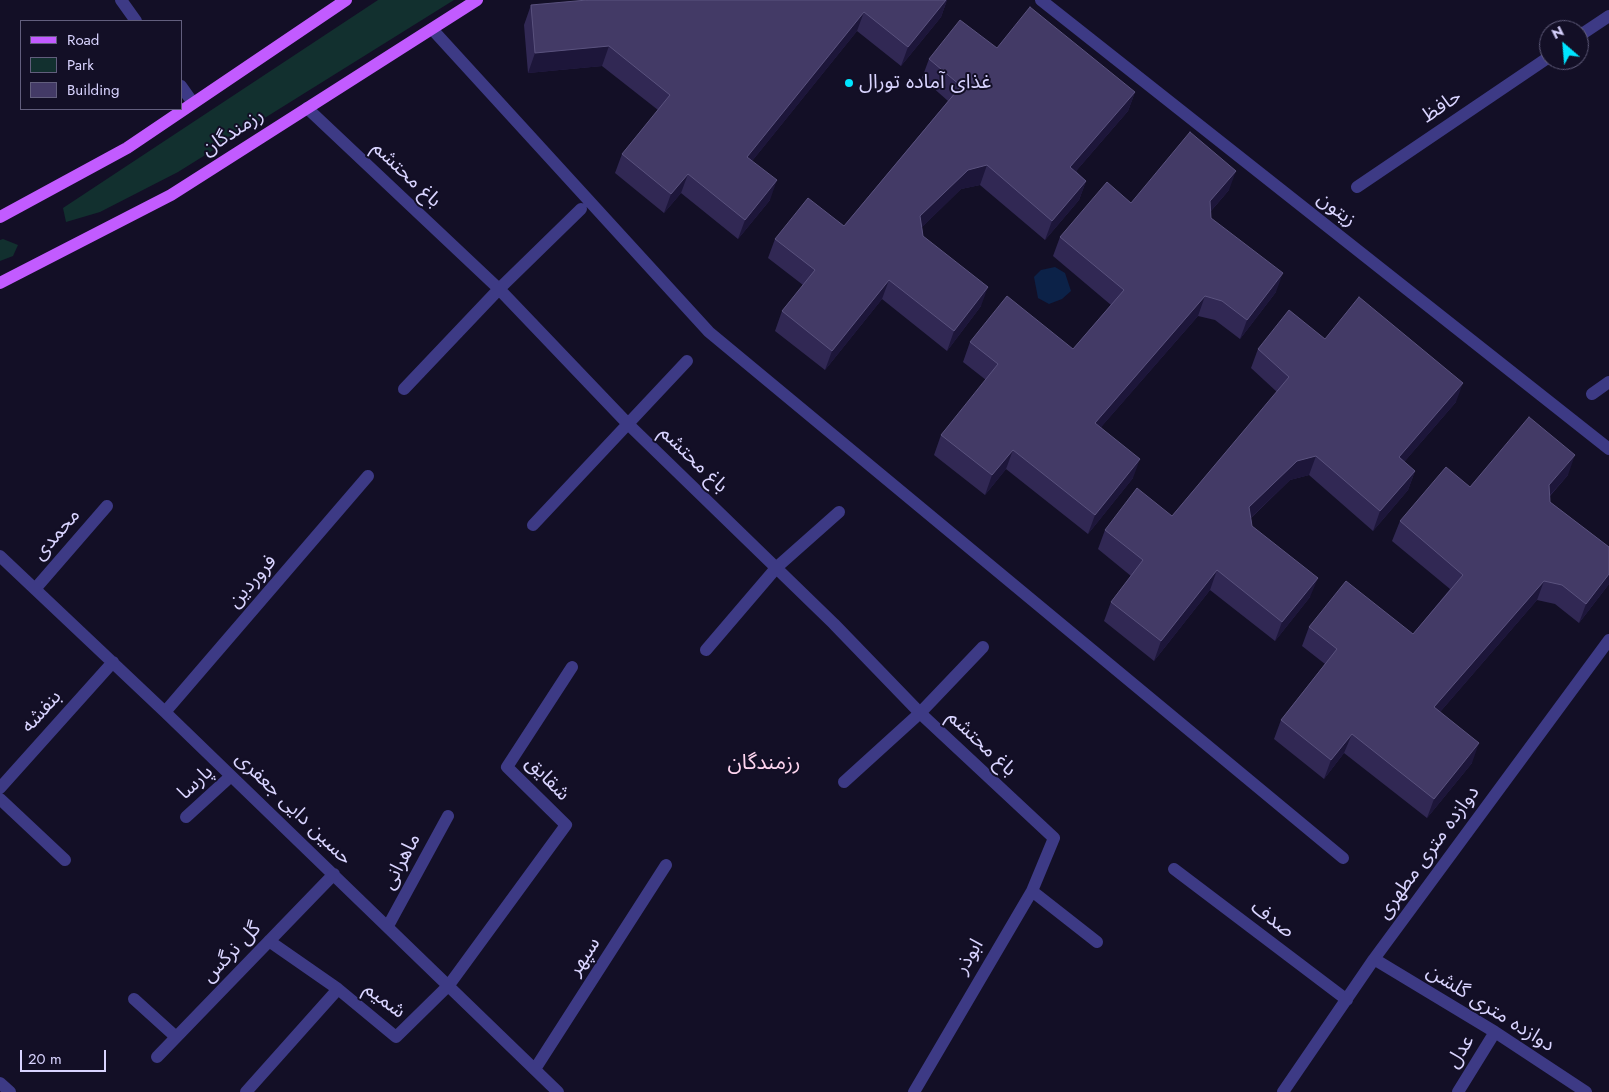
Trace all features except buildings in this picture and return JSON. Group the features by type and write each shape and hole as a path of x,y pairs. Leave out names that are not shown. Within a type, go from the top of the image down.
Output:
{"main road":[{"path":"0,217 127,148 346,0"},
{"name":"رزمندگان","path":"0,282 171,195 477,0"}],"street":[{"path":"121,0 135,20"},
{"name":"زیتون","path":"1041,0 1609,449"},
{"path":"1589,29 1609,16"},
{"path":"432,29 709,332 1343,858"},
{"name":"حافظ","path":"1357,188 1539,64"},
{"path":"182,87 193,103"},
{"name":"باغ محتشم","path":"308,108 499,289 628,424 777,567 920,713 1054,838"},
{"path":"404,389 499,289 581,209"},
{"path":"533,526 687,361"},
{"path":"1592,394 1609,382"},
{"name":"فروردین","path":"165,712 368,476"},
{"name":"محمدی","path":"35,589 107,506"},
{"path":"706,650 777,567 839,512"},
{"name":"حسین دایی جعفری","path":"0,556 334,874 558,1092"},
{"name":"دوازده متری مطهری","path":"1283,1092 1374,959 1609,640"},
{"path":"844,782 920,713 983,647"},
{"name":"بنفشه","path":"0,788 113,662"},
{"name":"شقایق","path":"448,985 566,825 507,767 572,667"},
{"name":"پارسا","path":"186,817 231,776"},
{"path":"0,799 65,860"},
{"name":"ماهرانی","path":"388,926 448,816"},
{"name":"ابوذر","path":"914,1092 1032,891 1054,838"},
{"name":"سپهر","path":"535,1069 666,865"},
{"name":"صدف","path":"1174,869 1347,1000"},
{"name":"گل نرگس","path":"156,1057 334,874"},
{"path":"1032,891 1097,942"},
{"name":"شمیم","path":"269,941 338,989 396,1037 448,985"},
{"name":"دوازده متری گلشن","path":"1374,959 1495,1032 1586,1092"},
{"name":"شمیم","path":"246,1092 338,989"},
{"path":"134,999 176,1037"},
{"name":"عدل","path":"1458,1092 1495,1032"},
{"path":"0,1083 10,1092"}],"green space":[{"path":"378,0 454,0 178,172 100,212 66,222 63,208"},
{"path":"3,239 18,245 13,256 0,261 0,240"}],"water":[{"path":"1055,267 1065,273 1071,291 1062,299 1049,304 1038,298 1034,277 1041,270"}],"place":[{"name":"غذای آماده تورال","path":"849,83"}],"district":[{"name":"رزمندگان","path":"764,764"}]}
